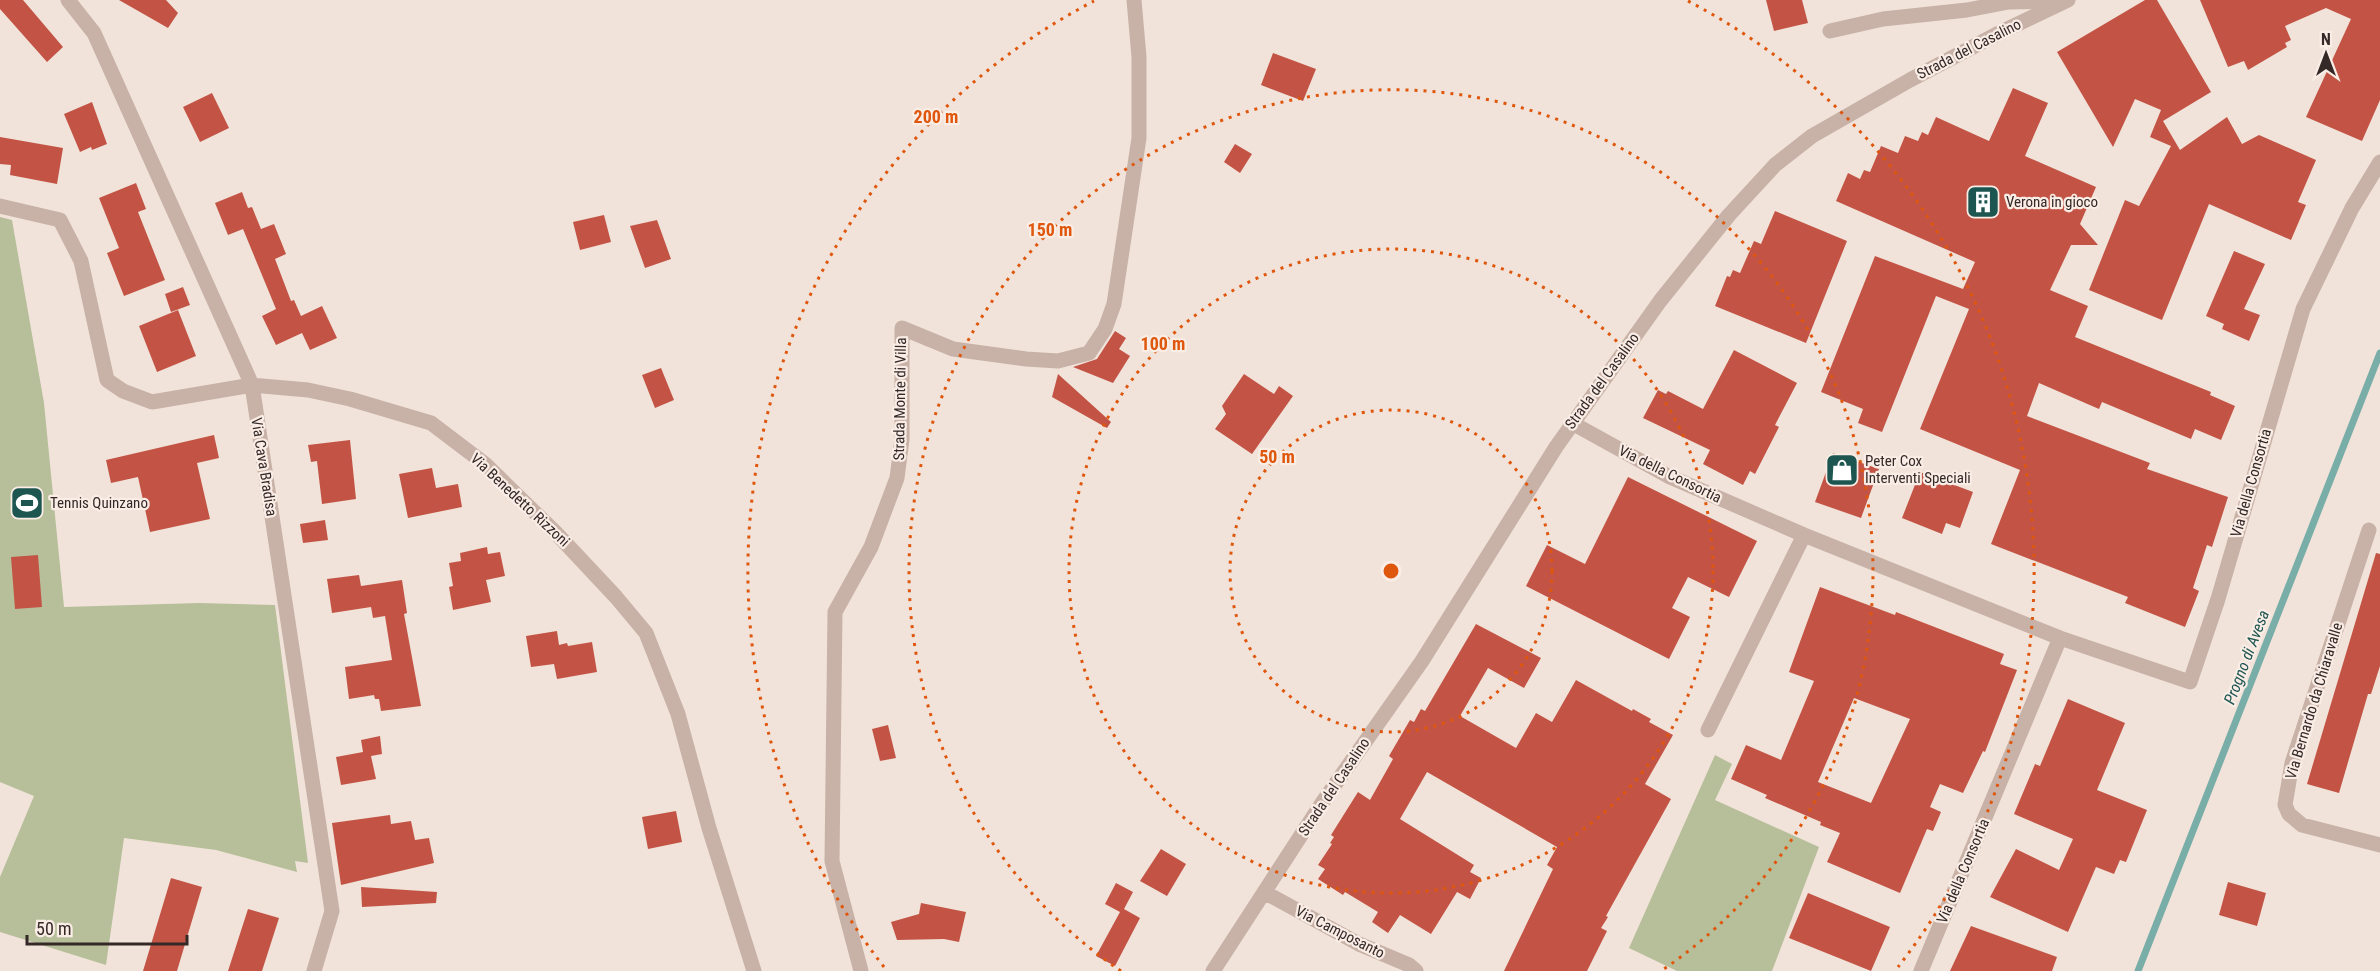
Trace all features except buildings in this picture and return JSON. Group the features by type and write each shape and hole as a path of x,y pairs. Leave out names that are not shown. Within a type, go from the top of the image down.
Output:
{"street":[{"name":"Via Cava Bradisa","path":"68,0 94,33 252,385 332,911 314,971"},
{"name":"Strada Monte di Villa","path":"861,971 832,861 835,612 871,547 897,478 902,439 902,328 953,349 1015,358 1058,361 1089,352 1105,329 1114,304 1139,138 1139,57 1134,0"},
{"name":"Strada del Casalino","path":"1830,31 1883,19 1967,10 2009,2 2067,0"},
{"name":"Strada del Casalino","path":"1213,971 1322,803 1422,661 1572,423 1660,301 1729,215 1775,165 1812,136 2001,32 2067,0"},
{"name":"Via della Consortia","path":"1572,423 1668,476 1804,535 2060,638 2190,682 2218,599 2303,309 2352,208 2380,162"},
{"name":"Via Benedetto Rizzoni","path":"0,206 60,220 81,261 107,380 123,392 152,402 252,385 308,390 350,399 431,423 485,464 556,533 646,633 678,714 709,828 754,971"},
{"name":"Via Bernardo da Chiaravalle","path":"2369,530 2292,763 2285,805 2289,814 2302,825 2380,845"},
{"path":"1708,730 1804,535"},
{"name":"Via della Consortia","path":"1921,971 2060,638"},
{"name":"Via Camposanto","path":"1264,892 1359,944 1409,965 1416,971"}],"green space":[{"name":"Tennis Quinzano","path":"0,217 12,220 44,403 64,607 199,603 275,605 308,863 295,861 297,872 216,850 124,838 106,965 0,932 0,877 34,796 0,782"},
{"path":"1715,755 1732,764 1715,800 1819,847 1772,971 1677,971 1629,948"}],"waterway":[{"name":"Progno di Avesa","path":"2138,971 2380,353"}],"place":[{"name":"Verona in gioco","path":"1983,202"},
{"name":"Peter Cox Interventi Speciali","path":"1842,470"},
{"name":"Tennis Quinzano","path":"27,503"}]}
